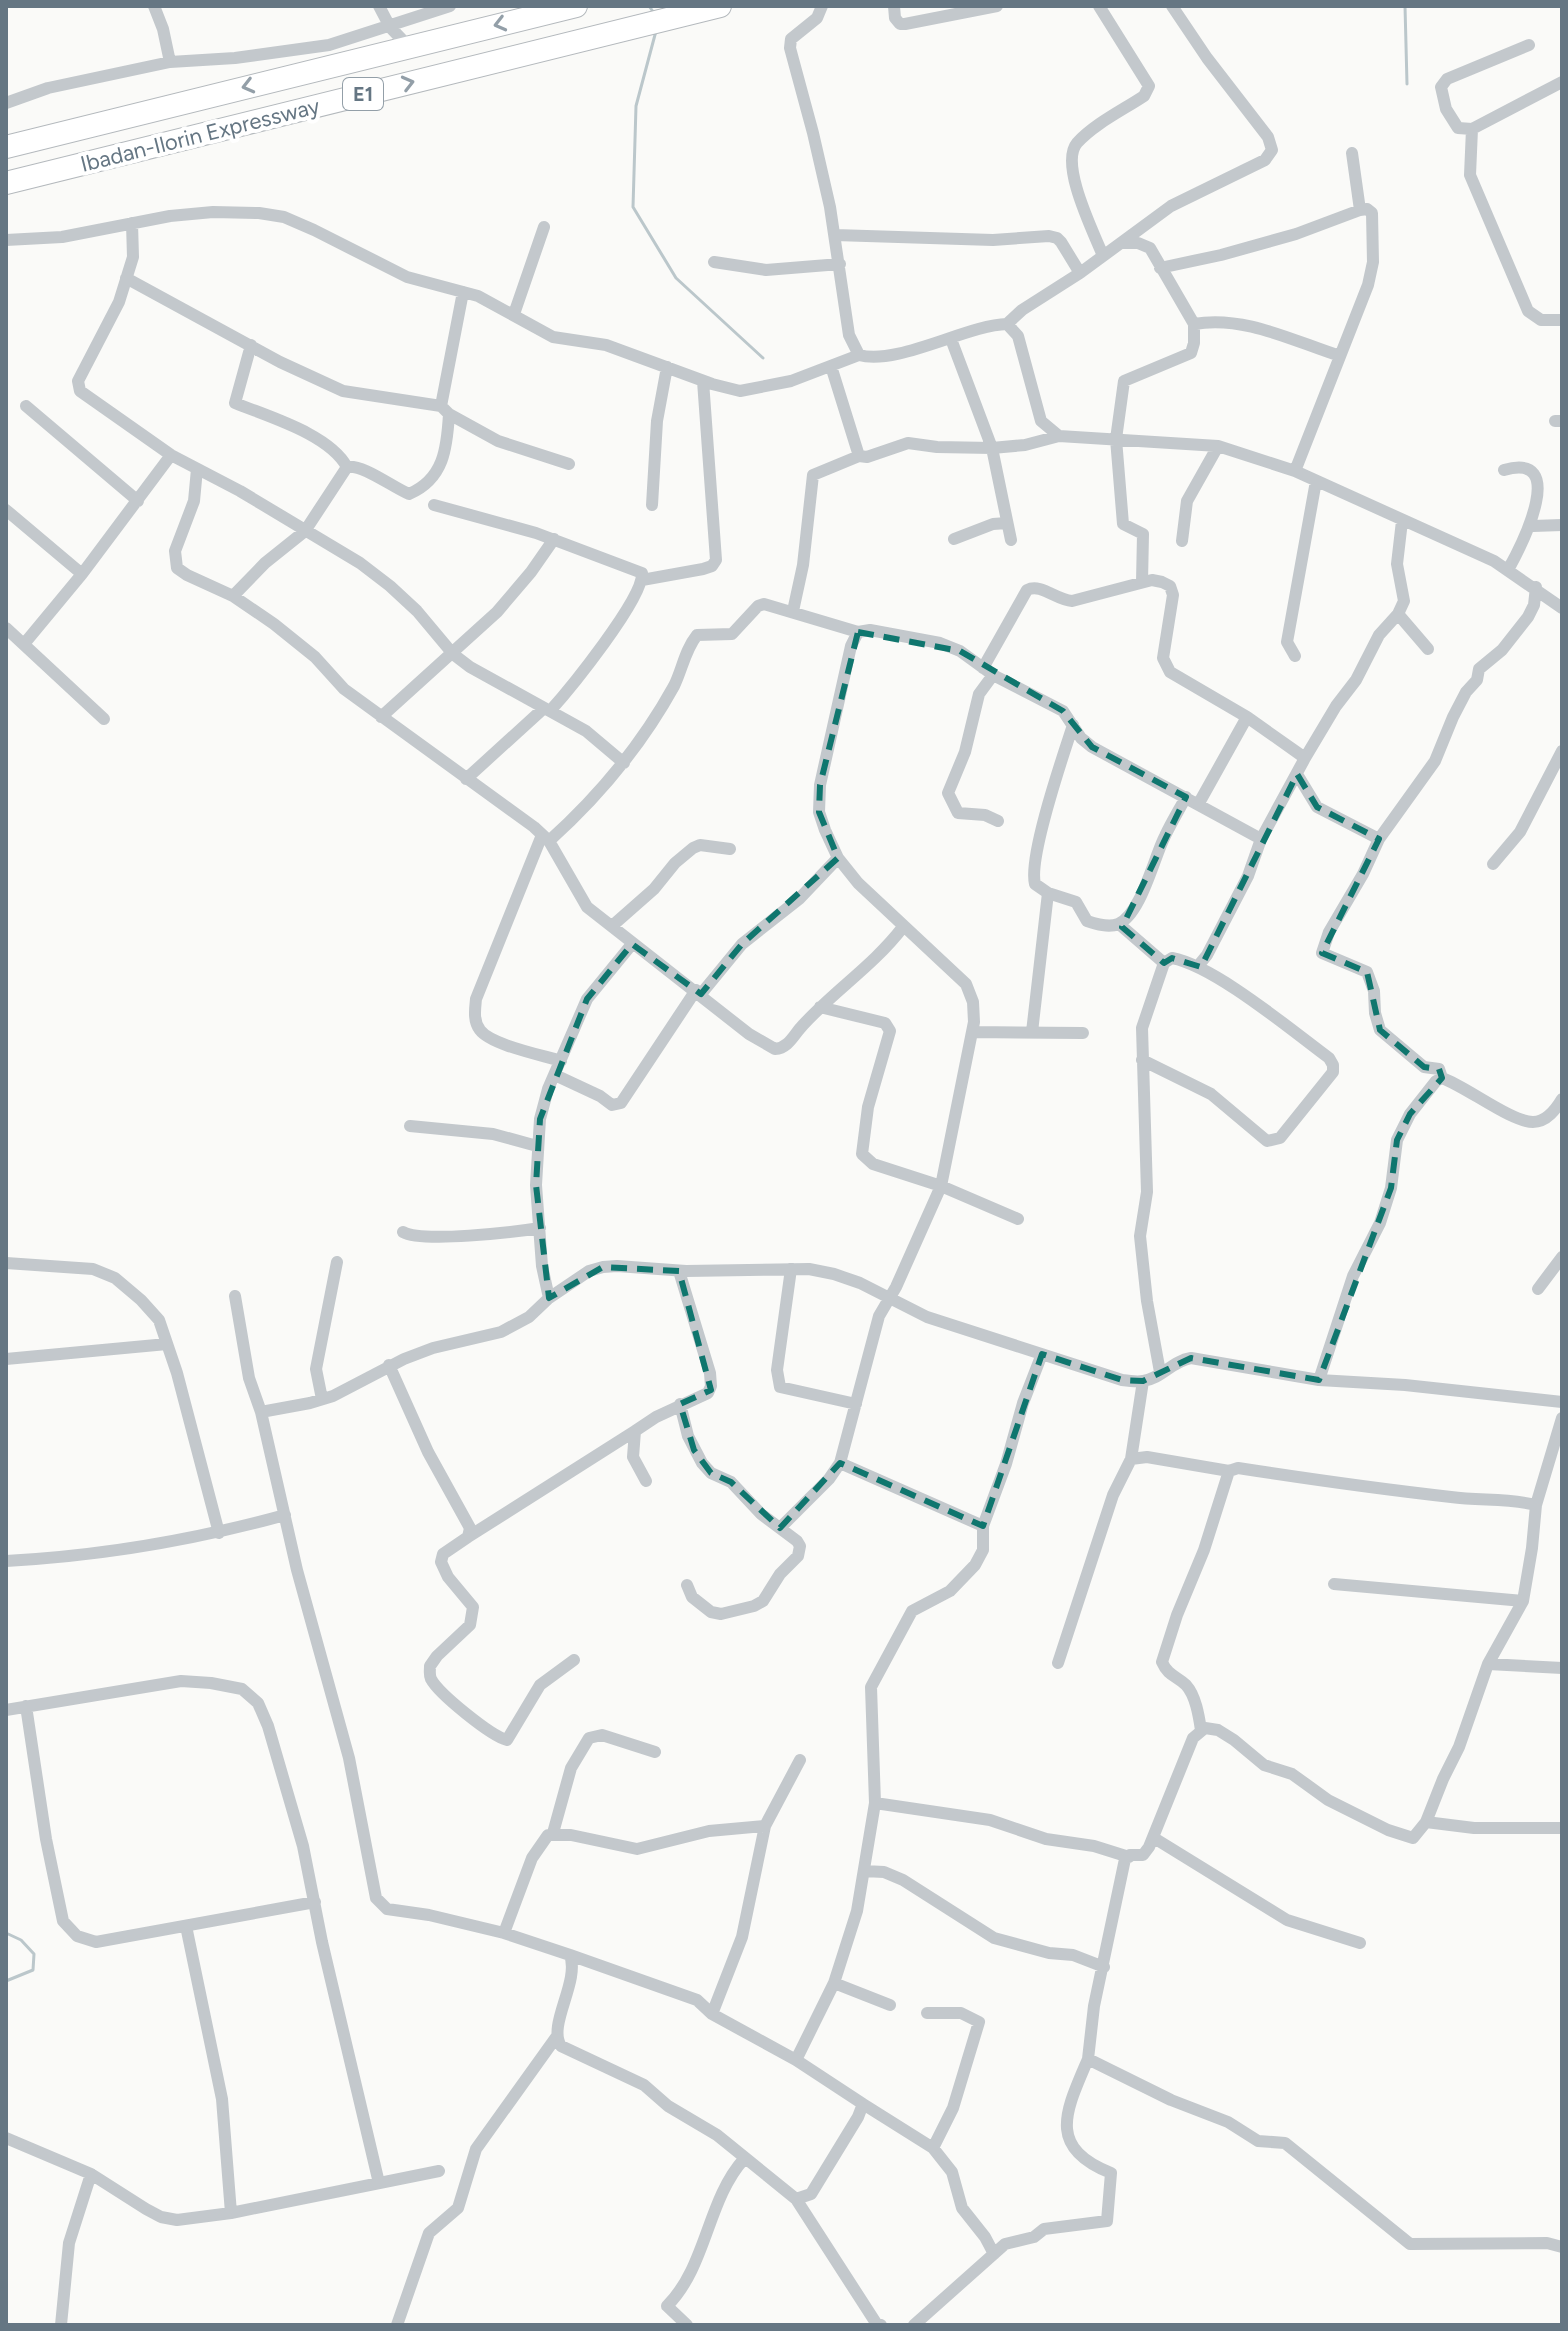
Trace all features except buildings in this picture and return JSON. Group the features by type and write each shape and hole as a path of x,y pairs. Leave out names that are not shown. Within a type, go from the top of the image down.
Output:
{"highway":[{"name":"Ibadan-Ilorin Expressway","path":"6,147 576,6"},
{"name":"Ibadan-Ilorin Expressway","path":"6,183 720,6"}],"street":[{"path":"154,6 170,62"},
{"path":"379,6 390,27 408,46"},
{"path":"6,103 48,88 170,62 235,58 329,45 449,6"},
{"path":"822,6 817,18 791,39 790,48 813,133 835,235 847,323 855,350 866,357 888,355 1007,324 1022,310 1080,273 1171,206 1265,160 1272,150 1268,137 1207,58 1172,6"},
{"path":"894,6 898,22 905,24 997,6"},
{"path":"1099,6 1149,86 1144,96 1087,135 1074,149 1072,160 1076,187 1103,256"},
{"path":"1529,45 1447,79 1441,87 1446,109 1458,128 1472,129 1562,82"},
{"path":"1472,129 1470,175 1528,311 1541,320 1562,320"},
{"path":"1352,153 1360,210"},
{"path":"1160,268 1296,234 1360,210 1367,209 1372,213 1373,262 1368,285 1295,471"},
{"path":"6,240 62,237 213,212 259,213 284,217 407,277 463,292 514,314 553,337 606,345 703,381 740,391 791,381 859,355"},
{"path":"132,223 133,257 119,302 78,381 80,391 171,455 240,491 360,563 417,611 453,654 470,667 586,731 624,763"},
{"path":"514,314 544,227"},
{"path":"835,235 993,240 1049,236 1061,242 1080,273"},
{"path":"1121,243 1138,243 1150,248 1194,324 1191,353 1124,381 1116,439 1123,524 1140,531 1144,538 1142,582"},
{"path":"714,262 766,270 840,264"},
{"path":"126,278 343,391 445,410 498,441 569,464"},
{"path":"347,467 359,467 409,494 432,479 448,440 445,410 463,292"},
{"path":"1194,324 1216,320 1236,322 1340,356"},
{"path":"1007,324 1018,336 1041,421 1059,436"},
{"path":"951,339 992,448 1011,540"},
{"path":"251,345 235,403 301,430 340,454 347,467"},
{"path":"831,366 859,456"},
{"path":"652,505 657,421 667,367"},
{"path":"642,580 703,569 712,566 716,560 703,381"},
{"path":"26,406 138,501"},
{"path":"793,611 803,565 813,475 859,456 867,457 908,443 992,448 1025,445 1059,436 1218,446 1295,471 1494,561 1536,587 1562,608"},
{"path":"1182,541 1187,501 1218,446"},
{"path":"24,644 82,574 171,455"},
{"path":"1504,470 1520,466 1533,469 1544,479 1544,499 1508,570"},
{"path":"233,596 265,563 305,531 347,467"},
{"path":"197,469 194,501 174,559 177,568 233,596 299,642 344,689 546,838 587,907 749,1034 775,1049 785,1047 820,1007 884,952 903,927"},
{"path":"1295,656 1287,642 1316,481"},
{"path":"434,505 554,539 642,573 642,580 628,607 579,679 466,779"},
{"path":"6,510 82,574"},
{"path":"1198,966 1207,955 1248,876 1261,839 1305,758 1336,706 1356,680 1379,635 1398,614 1404,601 1397,564 1402,521"},
{"path":"954,539 993,524 1007,523"},
{"path":"1533,526 1562,525"},
{"path":"381,717 497,612 554,539"},
{"path":"998,821 985,815 958,813 948,793 965,752 979,694 988,672 1027,590 1037,587 1061,601 1072,601 1142,582 1162,582 1170,586 1173,595 1163,658 1170,672 1247,717 1305,758"},
{"path":"1536,587 1534,605 1528,617 1502,650 1479,669 1477,680 1466,692 1453,717 1435,761 1379,839 1363,874 1333,924 1322,953 1367,972 1374,991 1380,1030 1424,1067 1436,1067 1442,1078 1511,1114 1534,1122 1554,1111 1562,1099"},
{"path":"561,1061 488,1038 480,1030 475,1012 476,999 546,838 624,763 674,685 697,635 732,634 760,604 858,632 870,630 940,643 960,651 988,672 1063,711 1081,738 1092,747 1261,839"},
{"path":"1398,614 1428,649"},
{"path":"6,628 104,719"},
{"path":"780,1528 829,1479 840,1463 879,1316 941,1186 973,1032 973,1002 966,984 858,883 838,858 819,812 820,785 851,646 858,632"},
{"path":"1199,803 1247,717"},
{"path":"1073,725 1035,860 1035,884 1048,893 1076,902 1087,921 1102,925 1119,924 1129,915 1163,838 1186,797"},
{"path":"1493,864 1520,832 1562,751"},
{"path":"1297,774 1317,807 1379,839"},
{"path":"612,926 654,889 675,863 693,848 700,845 730,849"},
{"path":"555,1075 612,1105 621,1103 644,1064 699,992 742,944 799,899 838,858"},
{"path":"1032,1032 1048,893"},
{"path":"1119,924 1164,963"},
{"path":"549,1298 542,1266 536,1185 540,1119 587,999 632,944"},
{"path":"1142,1060 1211,1094 1267,1141 1280,1138 1333,1072 1333,1065 1329,1058 1273,1016 1198,966 1172,958 1164,963 1142,1028 1142,1060 1147,1192 1140,1236 1147,1301 1160,1372"},
{"path":"820,1007 885,1023 890,1031 868,1107 862,1154 873,1164 941,1186 1018,1219"},
{"path":"973,1032 1083,1033"},
{"path":"1319,1380 1353,1276 1388,1200 1397,1140 1410,1114 1436,1081 1442,1078"},
{"path":"410,1126 493,1134 537,1146"},
{"path":"403,1232 411,1237 433,1237 540,1228"},
{"path":"1538,1289 1562,1257"},
{"path":"322,1399 316,1369 337,1262"},
{"path":"6,1263 93,1269 115,1278 159,1320 194,1432 219,1533"},
{"path":"261,1412 322,1399 389,1365 433,1348 501,1332 529,1317 549,1298 589,1271 603,1267 679,1271 809,1269 834,1274 860,1283 927,1317 1122,1380 1143,1381 1179,1360 1191,1358 1319,1380 1405,1385 1562,1402"},
{"path":"791,1269 777,1370 780,1387 856,1404"},
{"path":"574,1660 540,1685 507,1740 470,1718 432,1681 430,1666 472,1620 473,1607 448,1577 441,1562 443,1554 635,1431 680,1404 700,1399 708,1393 710,1373 679,1271"},
{"path":"235,1296 249,1378 261,1412 297,1570 349,1758 376,1898 387,1909 429,1915 504,1933 697,2000 712,2014 796,2060 933,2148 952,2172 962,2208 994,2254"},
{"path":"6,1359 167,1344"},
{"path":"796,2060 834,1983 851,1935 864,1871 875,1803 871,1687 912,1611 950,1591 975,1565 983,1550 983,1526 1042,1354"},
{"path":"389,1365 428,1452 467,1518 470,1528 468,1537"},
{"path":"1058,1663 1113,1495 1131,1459 1143,1381"},
{"path":"680,1404 688,1436 702,1463 711,1473 731,1482 761,1514 797,1541 800,1551 763,1601 754,1606 729,1612 711,1612 692,1597 687,1585"},
{"path":"875,1803 944,1811 971,1819 990,1820 1046,1839 1094,1846 1129,1857 1143,1855 1154,1838 1193,1738 1210,1727 1264,1765 1292,1774 1328,1800 1401,1836 1413,1838 1426,1822 1459,1747 1488,1664 1523,1601 1536,1505 1562,1418"},
{"path":"635,1431 633,1457 646,1481"},
{"path":"1131,1459 1147,1457 1358,1487 1491,1502 1512,1500 1536,1505"},
{"path":"840,1463 983,1526"},
{"path":"1201,1730 1193,1697 1185,1684 1166,1672 1162,1662 1177,1615 1204,1550 1229,1471"},
{"path":"6,1561 135,1547 219,1533 285,1515"},
{"path":"1334,1584 1523,1601"},
{"path":"1488,1664 1562,1668"},
{"path":"6,1710 181,1681 242,1689 258,1703 268,1726 303,1846 322,1942 379,2183"},
{"path":"26,1706 46,1839 63,1921 77,1936 96,1942 315,1902"},
{"path":"553,1833 571,1768 589,1738 602,1735 655,1752"},
{"path":"712,2014 742,1937 765,1826 800,1760"},
{"path":"1426,1822 1474,1828 1562,1828"},
{"path":"504,1933 532,1858 543,1839 553,1833 637,1849 709,1831 765,1826"},
{"path":"1154,1838 1287,1920 1360,1943"},
{"path":"914,2325 1005,2244 1034,2237 1044,2229 1107,2221 1111,2173 1075,2153 1065,2134 1073,2093 1088,2059 1094,2006 1125,1859 1129,1857"},
{"path":"864,1871 884,1872 903,1880 994,1938 1049,1953 1073,1955 1104,1967"},
{"path":"186,1926 222,2099 231,2213"},
{"path":"397,2325 429,2233 458,2208 476,2149 557,2036 573,1963 570,1955"},
{"path":"834,1983 890,2005"},
{"path":"927,2013 961,2013 979,2022 953,2108 933,2148"},
{"path":"557,2036 561,2046 644,2085 657,2099 717,2135 796,2199 876,2324"},
{"path":"1088,2059 1171,2100 1228,2122 1258,2141 1285,2143 1410,2244 1547,2243 1562,2247"},
{"path":"796,2199 811,2194 863,2104"},
{"path":"6,2138 91,2174 161,2217 177,2220 231,2213 439,2171"},
{"path":"687,2325 667,2306 678,2296 708,2235 730,2174 744,2159"},
{"path":"61,2325 69,2243 91,2174"}],"highlighted area":[{"path":"858,632 960,651 1063,711 1092,747 1186,797 1122,927 1164,963 1172,958 1201,967 1297,774 1317,807 1379,839 1322,953 1367,972 1380,1030 1424,1067 1439,1069 1442,1078 1410,1114 1397,1140 1391,1188 1319,1380 1191,1358 1143,1381 1122,1380 1042,1354 983,1526 840,1463 780,1528 731,1482 711,1473 694,1450 680,1404 711,1390 679,1271 603,1267 549,1298 536,1185 540,1119 587,999 632,944 701,994 742,944 838,858 819,812 820,785"}],"waterway":[{"path":"649,6 654,13"},
{"path":"1405,6 1407,84"},
{"path":"656,31 636,106 633,207 676,278 763,358"},
{"path":"6,1933 21,1940 34,1954 33,1970 6,1981"}]}
